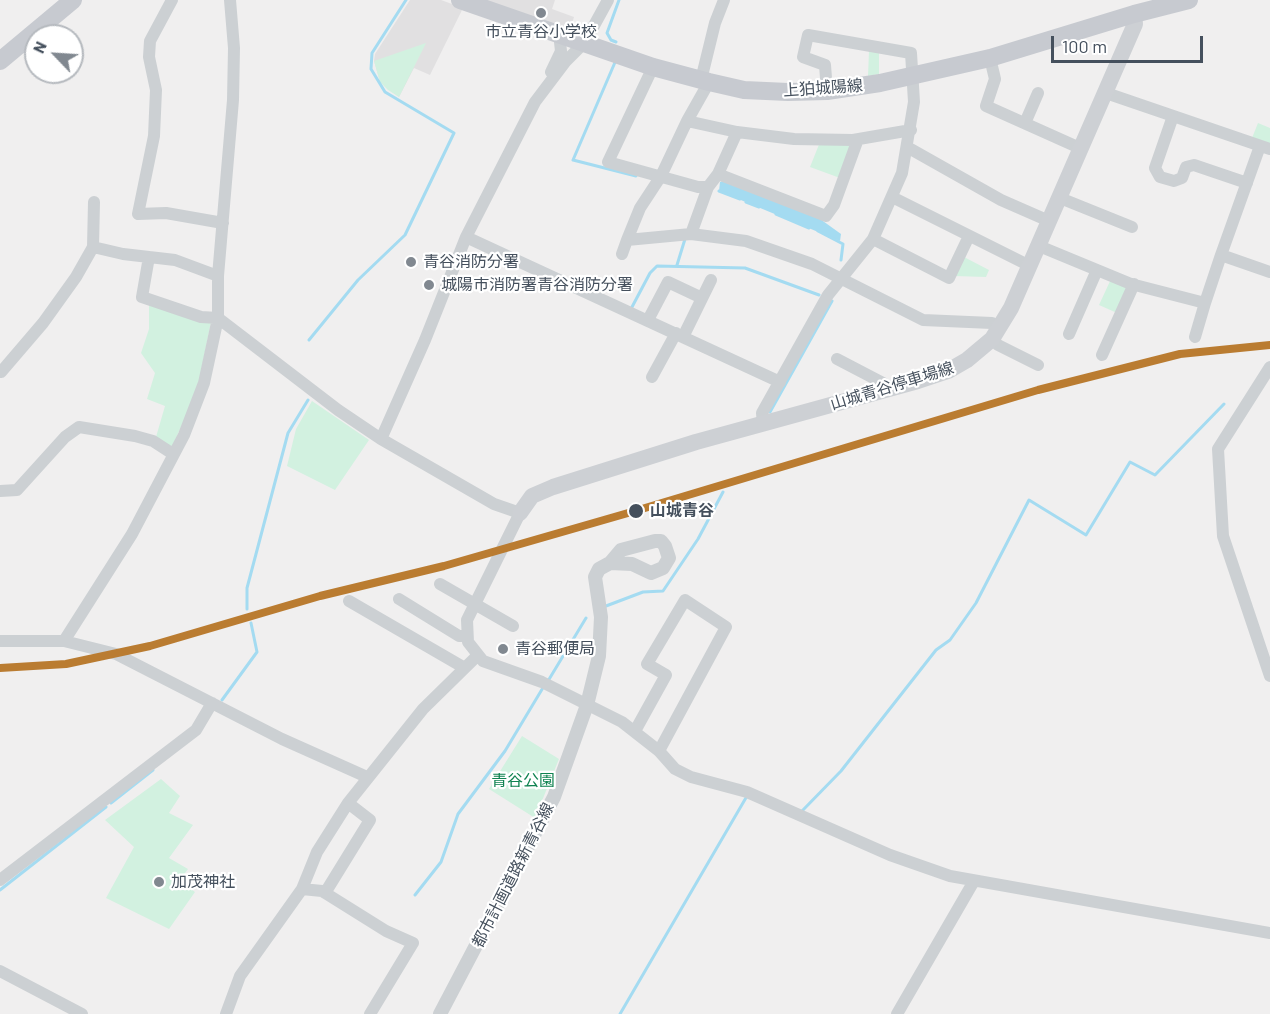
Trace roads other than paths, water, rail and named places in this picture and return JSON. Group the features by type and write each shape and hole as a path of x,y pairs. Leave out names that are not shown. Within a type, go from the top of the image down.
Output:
{"main road":[{"path":"0,61 73,0"},
{"name":"上狛城陽線","path":"460,0 652,67 705,81 744,90 827,91 880,84 990,58 1134,14 1189,0"},
{"name":"山城青谷停車場線","path":"520,513 523,504 532,496 553,487 696,442 763,425 948,371 967,360 996,333 1030,266 1135,24 1134,14"}],"street":[{"path":"172,0 150,41 149,57 156,90 154,136 138,214 166,213 223,224"},
{"path":"64,641 132,534 184,435 204,383 218,318 218,276 233,100 234,48 230,0"},
{"path":"545,87 585,42 608,0"},
{"path":"622,254 640,208 661,176 705,81 715,23 724,0"},
{"path":"381,439 425,340 466,237 545,87 561,51 559,33"},
{"path":"763,425 762,413 828,295 873,239 902,173 914,102 911,53 808,35 803,57 825,65 827,91"},
{"path":"990,58 995,79 986,106 1082,148"},
{"path":"652,67 608,162 698,187 708,187"},
{"path":"1025,123 1038,93"},
{"path":"1106,93 1265,148 1247,183 1195,337"},
{"path":"1173,116 1155,168 1160,177 1174,181 1182,178 1186,167 1194,165 1247,183"},
{"path":"687,121 737,132 794,139 858,139 911,130"},
{"path":"691,234 708,187 718,174 737,132"},
{"path":"718,174 826,216 834,206 858,139"},
{"path":"907,147 1001,200 1049,221"},
{"path":"892,197 1030,266"},
{"path":"1060,198 1132,227"},
{"path":"1,372 43,323 76,277 93,247 94,202"},
{"path":"627,240 691,234 746,241 812,264 923,320 992,323 998,345 1038,365"},
{"path":"873,239 949,278 969,236"},
{"path":"466,237 780,382"},
{"path":"1039,246 1134,284 1205,303"},
{"path":"93,247 175,260 218,276"},
{"path":"1221,255 1270,272"},
{"path":"149,257 142,297 201,317 218,318 338,410 381,439 494,504 520,513 467,620 467,636 477,656 487,663 546,684 635,731 659,751 675,769 691,777 747,792 890,855 950,876 1270,933"},
{"path":"1069,334 1097,270"},
{"path":"652,377 680,335 711,280"},
{"path":"648,320 668,282 702,298"},
{"path":"1102,355 1134,284"},
{"path":"837,359 883,383 888,389"},
{"path":"1270,367 1218,449 1222,536 1270,676"},
{"path":"0,491 17,490 65,437 79,427 153,441 173,454"},
{"name":"都市計画道路新青谷線","path":"440,1014 554,797 587,705 599,656 601,631 595,577 598,569 610,563"},
{"path":"440,584 513,627"},
{"path":"399,599 459,636 467,636"},
{"path":"635,731 666,675 647,664 684,600 726,627 659,751"},
{"path":"349,601 463,667"},
{"path":"0,641 64,641 116,654 282,739 367,777"},
{"path":"226,1014 240,976 302,889 317,852 348,804 367,777 423,709 463,667 477,656"},
{"path":"0,880 196,730 212,704"},
{"path":"325,893 370,820 348,804"},
{"path":"897,1014 974,881"},
{"path":"302,889 325,893 386,932 412,943 370,1014"},
{"path":"0,971 82,1014"}],"water":[{"path":"725,180 809,211 841,234 840,241 719,191 720,182"}],"waterway":[{"path":"309,340 358,280 405,235 454,133 385,92 371,69 372,53 406,0"},
{"path":"616,42 611,40 607,33 619,0"},
{"path":"616,60 573,160 636,176"},
{"path":"719,191 740,199"},
{"path":"746,202 759,207"},
{"path":"776,214 809,228"},
{"path":"818,231 843,244 841,260"},
{"path":"677,265 685,239"},
{"path":"632,307 650,273 657,266 745,268 819,295"},
{"path":"770,412 832,301"},
{"path":"247,609 247,588 288,433 308,400"},
{"path":"802,811 841,771 936,650 950,640 976,603 1029,500 1086,535 1130,462 1155,475 1224,404"},
{"path":"606,606 643,592 663,591 698,539 723,492"},
{"path":"548,681 586,618"},
{"path":"222,700 257,652 251,623"},
{"path":"415,895 441,862 458,814 505,751 544,686"},
{"path":"111,803 153,770"},
{"path":"620,1014 747,796"},
{"path":"0,890 106,807"}],"place":[{"name":"市立青谷小学校","path":"541,13"},
{"name":"青谷消防分署","path":"411,262"},
{"name":"城陽市消防署青谷消防分署","path":"429,285"},
{"name":"山城青谷","path":"636,511"},
{"name":"青谷郵便局","path":"503,649"},
{"name":"加茂神社","path":"159,882"}],"park label":[{"name":"青谷公園","path":"523,781"}]}
